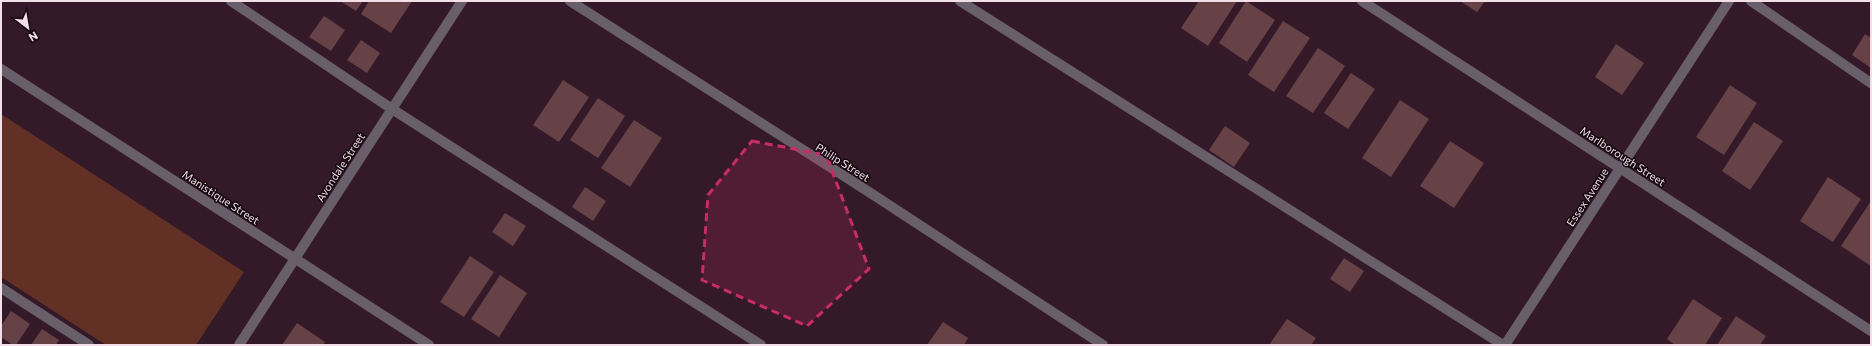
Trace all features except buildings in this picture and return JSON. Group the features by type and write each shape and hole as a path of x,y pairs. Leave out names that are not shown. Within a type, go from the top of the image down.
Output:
{"street":[{"path":"231,1 392,110 761,345"},
{"name":"Avondale Street","path":"239,345 462,1"},
{"name":"Philip Street","path":"570,1 869,192 1103,345"},
{"path":"960,1 1504,345"},
{"name":"Marlborough Street","path":"1362,1 1871,331"},
{"name":"Essex Avenue","path":"1504,345 1729,1"},
{"path":"1750,1 1871,83"},
{"name":"Manistique Street","path":"1,68 429,345"},
{"path":"1,288 89,345"}],"highlighted area":[{"path":"752,141 826,155 869,269 807,326 702,280 708,195"}],"shaded area":[{"path":"1,114 244,272 196,345 106,345 1,277"}]}
